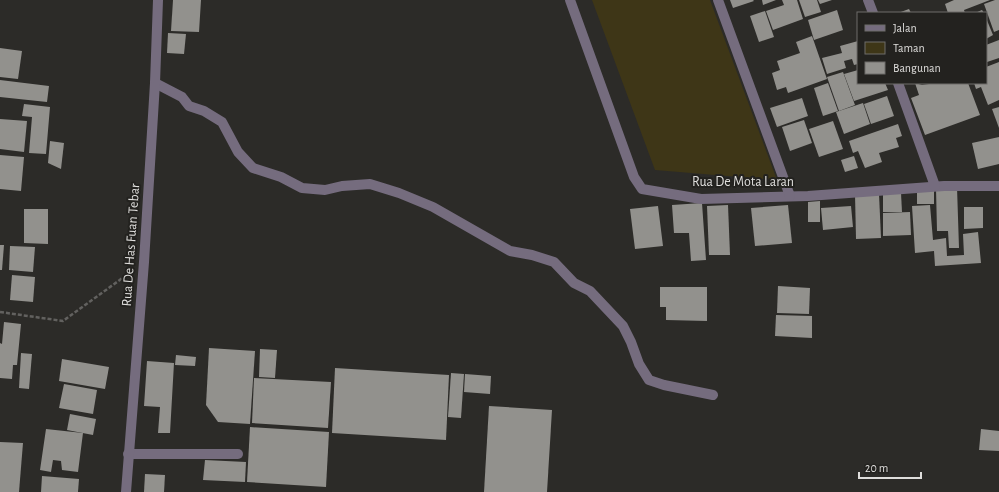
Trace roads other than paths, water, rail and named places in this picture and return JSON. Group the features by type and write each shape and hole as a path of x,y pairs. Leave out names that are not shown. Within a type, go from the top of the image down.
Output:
{"street":[{"name":"Rua De Has Fuan Tebar","path":"126,492 144,262 155,83 158,0"},
{"name":"Rua De Mota Laran","path":"570,0 634,177 642,189 701,199 808,196 935,186 999,186"},
{"path":"718,0 790,196"},
{"path":"868,0 873,12"},
{"path":"155,83 182,97 189,106 204,111 222,122 238,152 252,168 281,177 302,188 326,190 342,186 370,184 433,207 510,251 532,255 554,262 574,283 590,292 623,326 639,364 649,380 664,385 713,395"},
{"path":"898,84 935,186"},
{"path":"128,454 238,454"}]}
